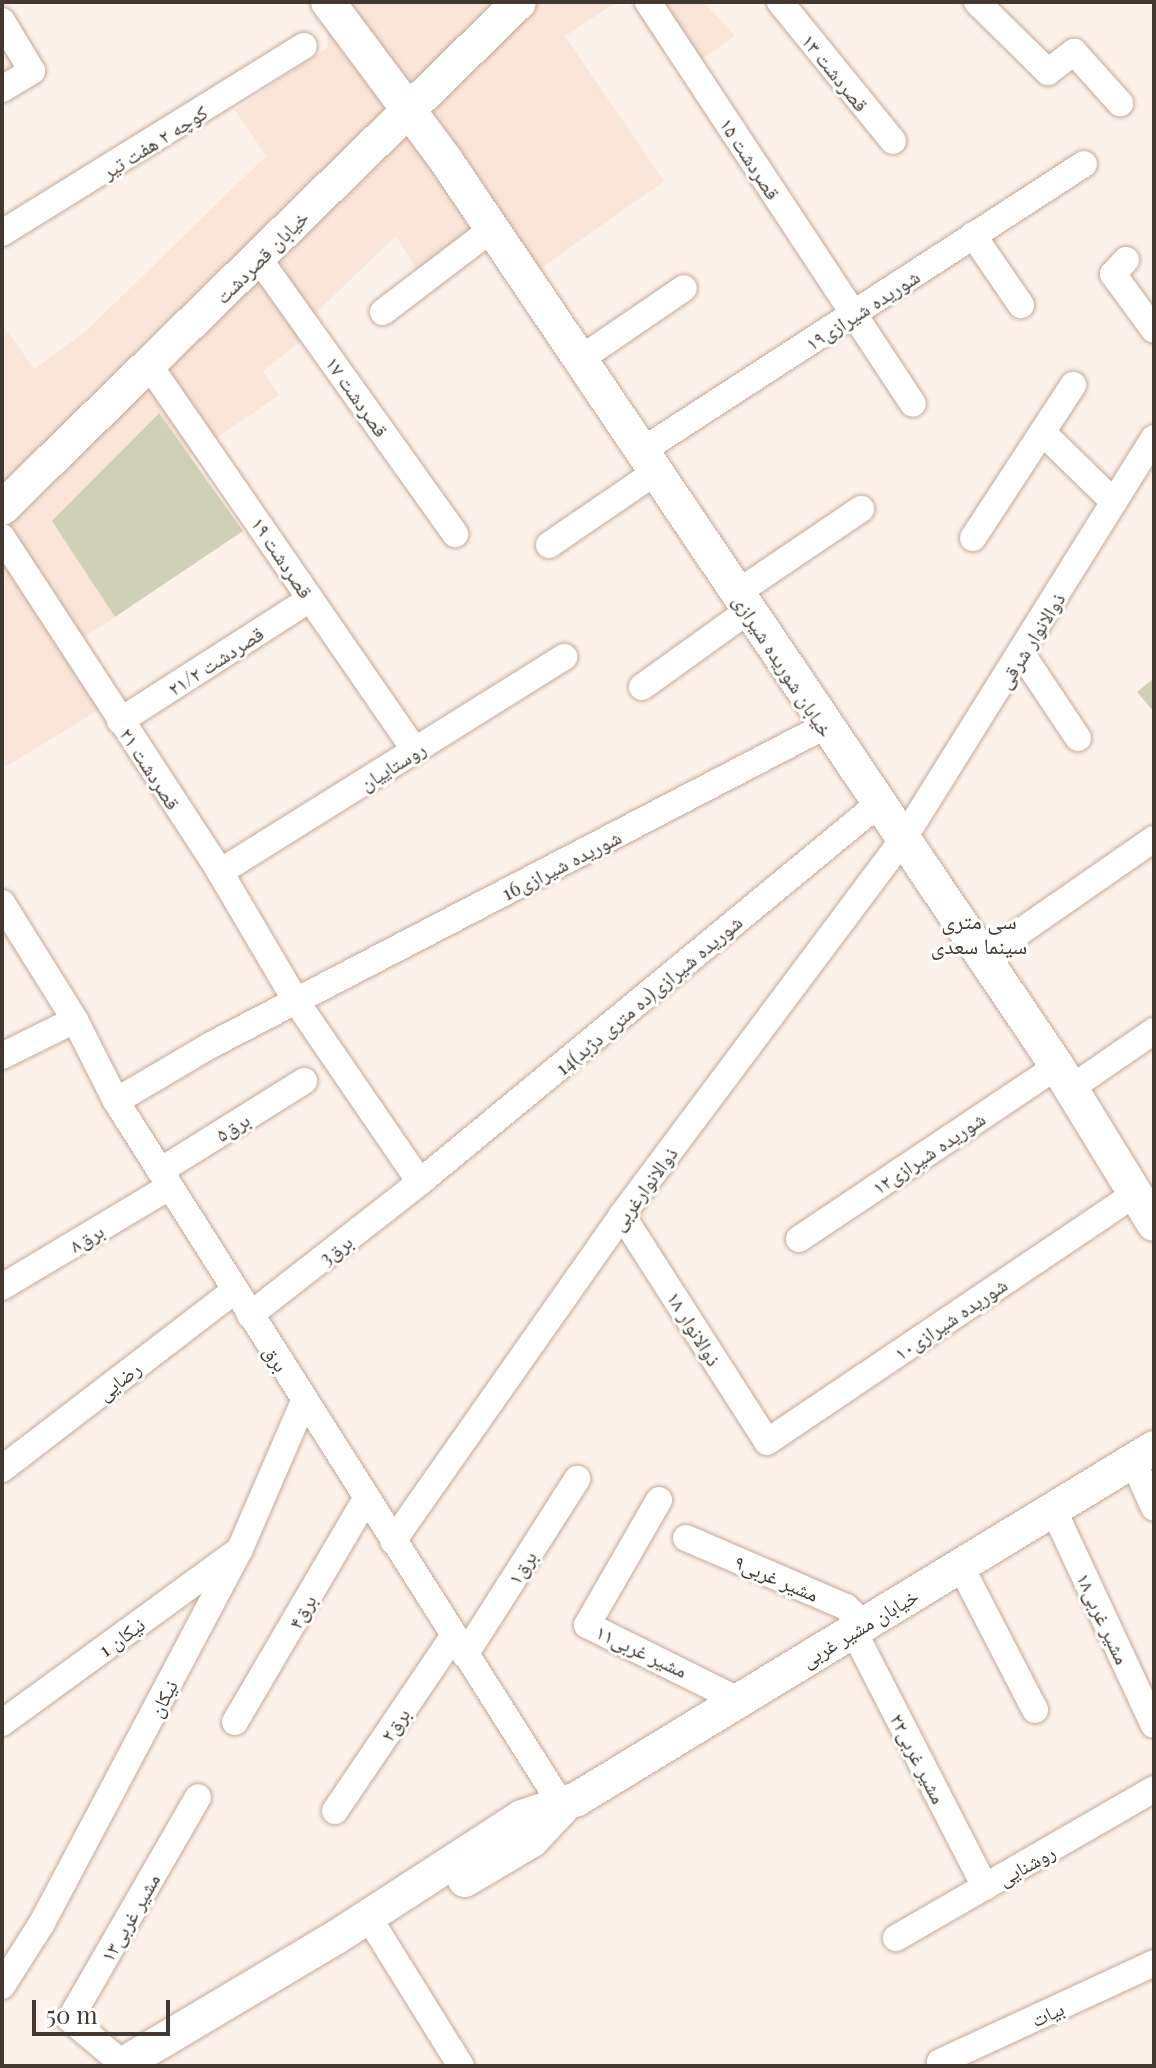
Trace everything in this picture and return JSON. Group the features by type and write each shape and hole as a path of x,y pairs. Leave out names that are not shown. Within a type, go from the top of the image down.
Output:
{"main road":[{"name":"خیابان شوریده شیرازی","path":"328,2 410,108 877,805 984,957 1147,1209"},
{"name":"خیابان قصردشت","path":"2,514 149,365 519,2"},
{"name":"خیابان مشیر غربی","path":"128,2065 377,1931 532,1840 563,1807 1144,1455"},
{"name":"خیابان مشیر غربی","path":"128,2065 335,1938 522,1817 563,1807"}],"street":[{"name":"قصردشت ۱۵","path":"648,2 913,404"},
{"name":"قصردشت ۱۳","path":"780,2 893,141"},
{"path":"989,6 1048,72 1074,52 1120,103"},
{"path":"2,21 32,71 2,89"},
{"name":"کوچه ۲ هفت تیر","path":"2,233 304,46"},
{"name":"شوریده شیرازی۱۹","path":"549,545 647,462 855,315 1084,164"},
{"path":"383,312 492,229"},
{"path":"973,235 1021,305"},
{"name":"قصردشت ۱۷","path":"259,259 455,534"},
{"path":"1126,260 1113,274 1154,330"},
{"path":"579,360 684,288"},
{"name":"قصردشت ۱۹","path":"149,365 415,750"},
{"path":"973,538 1045,435 1044,422 1073,385"},
{"path":"1045,435 1114,502"},
{"name":"ذوالانوار شرقی","path":"902,841 1022,654 1154,438"},
{"path":"642,687 861,509"},
{"name":"قصردشت ۲۱","path":"2,514 120,721 220,872 296,1001 420,1182"},
{"name":"قصردشت ۲۱/۲","path":"120,721 310,599"},
{"path":"1022,654 1078,738"},
{"name":"روستاییان","path":"220,872 564,657"},
{"name":"شوریده شیرازی16","path":"116,1101 211,1045 825,726"},
{"name":"14شوریده شیرازی(ده متری دژبد)","path":"420,1182 877,805"},
{"path":"984,957 1154,839"},
{"name":"ذوالانوارغربی","path":"393,1541 622,1215 902,841"},
{"name":"برق","path":"2,903 75,1020 116,1101 563,1807"},
{"path":"2,1056 75,1020"},
{"name":"شوریده شیرازی۱۲","path":"799,1239 1064,1077 1154,1031"},
{"name":"برق۵","path":"165,1179 304,1081"},
{"name":"برق۸","path":"2,1287 165,1179"},
{"name":"3برق","path":"250,1315 420,1182"},
{"name":"۱۰شوریده شیرازی","path":"767,1442 1147,1209"},
{"name":"ذوالانوار ۱۸","path":"622,1215 767,1442"},
{"name":"رضایی","path":"2,1469 235,1290"},
{"name":"نیکان","path":"2,1986 42,1923 240,1549 304,1401"},
{"path":"1144,1455 1154,1508"},
{"name":"برق۱","path":"459,1646 577,1479"},
{"name":"برق۴","path":"235,1722 366,1499"},
{"name":"مشیر غربی۱۱","path":"659,1500 587,1625 738,1700"},
{"name":"مشیر غربی۱۸","path":"1054,1511 1152,1715"},
{"name":"مشیر غربی۹","path":"686,1538 846,1607 859,1627"},
{"name":"نیکان 1","path":"2,1723 240,1549"},
{"path":"961,1567 1035,1710"},
{"name":"مشیر غربی۲۲","path":"859,1627 985,1887"},
{"name":"برق۲","path":"335,1811 459,1646"},
{"name":"روشنایی","path":"896,1938 1154,1789"},
{"name":"مشیر غربی۱۳","path":"128,2065 70,2019 198,1797"},
{"path":"377,1931 461,2066"},
{"name":"بیات","path":"941,2064 1154,1963"}],"shaded area":[{"path":"327,2 617,2 565,36 664,181 523,281 488,233 423,280 396,236 302,326 309,335 263,371 279,395 190,456 158,413 53,521 115,617 71,646 110,703 2,769 2,323 34,369 85,332 266,156 235,110 328,47"},
{"path":"634,2 704,2 735,36 683,72"}],"green space":[{"path":"159,413 243,531 115,617 52,521"},
{"path":"1154,678 1154,712 1137,692"}],"district":[{"name":"سی متری سینما سعدی","path":"979,932"}]}
